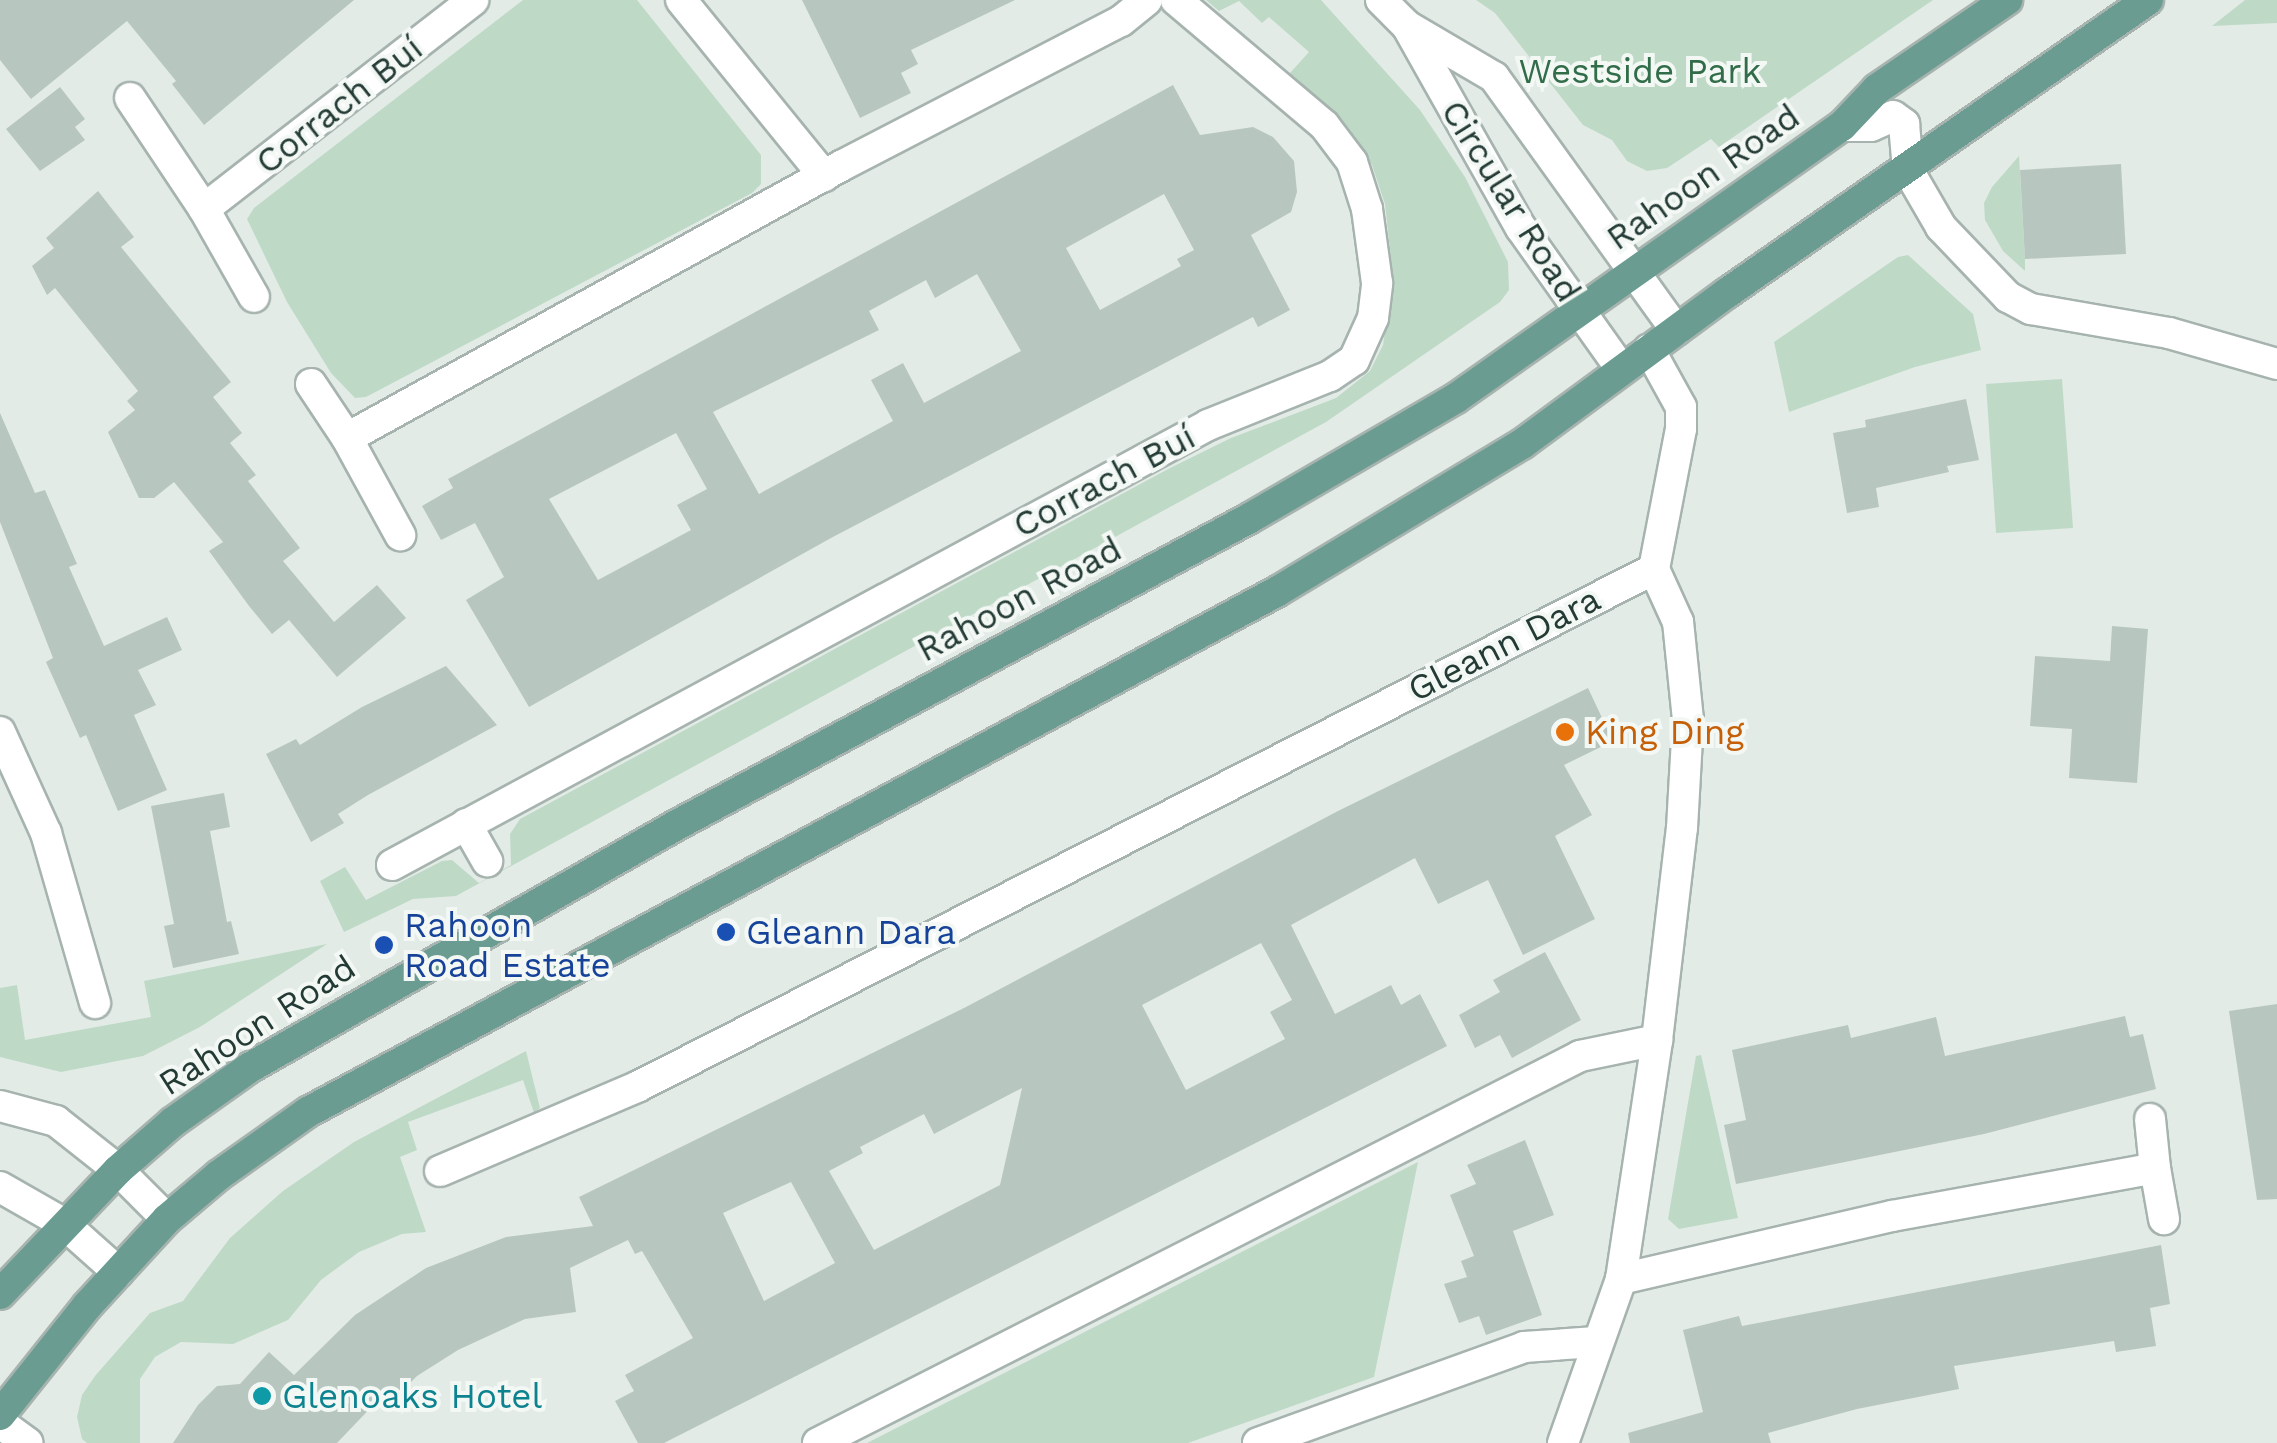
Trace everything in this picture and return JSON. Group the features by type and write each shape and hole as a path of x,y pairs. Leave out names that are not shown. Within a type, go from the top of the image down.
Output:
{"main road":[{"path":"1842,126 1877,89 2007,0"},
{"path":"0,1414 167,1219 219,1174 308,1112 1278,592 1522,444 1676,330 2148,0"},
{"name":"Rahoon Road","path":"0,1294 63,1223 118,1170 203,1100 395,982 673,827 1250,518 1456,398 1842,126"}],"street":[{"name":"Corrach Buí","path":"204,210 473,0"},
{"path":"681,0 824,176"},
{"path":"348,438 824,176 1122,21 1147,0"},
{"name":"Corrach Buí","path":"392,865 1208,424 1330,376 1354,360 1373,318 1377,283 1368,210 1352,162 1324,125 1176,0"},
{"name":"Circular Road","path":"1381,0 1407,26 1494,77 1676,330"},
{"name":"Circular Road","path":"1407,26 1522,228 1622,370"},
{"path":"130,98 204,210 254,297"},
{"name":"Rahoon Road","path":"1842,126 1871,126 1893,116 1904,124 1908,170 1941,227 2008,298 2046,313 2169,333 2277,364"},
{"path":"1563,1443 1621,1279 1657,1040 1682,828 1688,720 1678,622 1654,568 1681,429 1681,407 1650,350"},
{"path":"311,384 348,438 400,535"},
{"name":"Gleann Dara","path":"440,1171 639,1086 1654,568"},
{"path":"0,732 46,833 95,1002"},
{"path":"466,824 488,861"},
{"path":"818,1443 1580,1056 1657,1040"},
{"path":"0,1106 56,1121 118,1170 167,1219"},
{"path":"2150,1119 2164,1219"},
{"path":"1621,1279 1892,1216 2155,1168"},
{"path":"0,1187 63,1223 118,1272"},
{"path":"1258,1443 1524,1347 1596,1342"},
{"path":"0,1423 28,1443"}],"green space":[{"path":"523,0 637,0 761,155 761,184 752,193 366,397 355,398 331,373 287,302 247,219 254,208"},
{"path":"1206,0 1321,0 1420,110 1465,177 1508,262 1509,290 1500,302 1326,422 456,896 413,899 344,932 320,881 345,867 366,900 442,861 452,860 479,883 511,865 510,834 520,819 1170,468 1231,438 1336,398 1370,371 1383,345 1393,277 1385,204 1372,165 1344,122 1290,73 1309,52 1269,17 1262,23 1239,1 1219,11"},
{"name":"Westside Park","path":"1476,0 1933,0 1719,147 1711,139 1667,168 1647,171 1627,161 1612,140 1583,125 1495,13"},
{"path":"2245,0 2277,0 2277,23 2212,26"},
{"path":"2019,156 2025,271 2003,251 1985,220 1984,203 1992,187"},
{"path":"1908,255 1973,314 1981,350 1915,367 1789,412 1774,342 1898,257"},
{"path":"2062,379 2073,528 1996,533 1986,384"},
{"path":"327,944 200,1027 143,1056 61,1072 0,1057 0,988 17,985 25,1040 151,1017 144,981"},
{"path":"526,1051 540,1108 534,1113 523,1080 408,1122 417,1150 400,1157 426,1232 402,1234 359,1252 321,1280 288,1320 233,1344 181,1342 155,1357 140,1379 140,1443 87,1443 82,1439 77,1417 82,1395 95,1376 150,1313 183,1301 230,1238 283,1191 354,1142"},
{"path":"1701,1055 1738,1218 1679,1229 1668,1219 1696,1056"},
{"path":"1418,1162 1374,1377 1188,1443 867,1443"}],"building":[{"path":"0,0 354,0 204,125 172,84 176,81 127,21 31,99 0,60"},
{"path":"802,0 1015,0 911,50 918,64 901,73 911,93 860,118"},
{"path":"1173,85 1200,135 1253,127 1273,137 1294,161 1297,192 1291,212 1251,235 1290,310 1258,327 1253,317 831,538 529,707 466,600 504,577 475,523 441,540 422,506 453,488 448,479","holes":["1164,194 1194,250 1177,259 1181,266 1100,310 1066,248","977,274 1021,351 924,403 903,363 871,380 893,421 759,494 713,412 879,330 869,311 926,280 935,298","676,433 707,489 677,505 691,530 598,580 549,499"]},
{"path":"60,87 85,119 75,127 85,140 40,171 6,129"},
{"path":"2121,164 2126,254 2025,259 2020,170"},
{"path":"98,191 134,237 121,247 231,382 213,397 242,433 230,443 256,475 248,481 300,548 283,561 334,622 377,585 406,618 337,677 289,620 272,634 209,551 223,542 174,482 154,498 139,498 108,432 135,410 127,401 138,391 55,288 47,295 32,266 54,248 46,238"},
{"path":"1966,399 1979,460 1947,466 1949,472 1876,488 1879,507 1847,513 1833,433 1866,427 1865,420"},
{"path":"0,413 35,493 45,490 77,564 69,567 104,646 167,617 182,650 138,670 156,705 134,715 167,790 118,811 86,735 80,738 46,662 53,658 0,522"},
{"path":"2112,626 2148,629 2137,783 2069,778 2072,729 2030,726 2035,656 2110,661"},
{"path":"446,666 497,725 368,795 338,814 344,823 311,842 266,754 296,739 300,745 362,707"},
{"path":"1588,688 1613,741 1564,765 1592,815 1555,836 1595,919 1523,955 1488,880 1438,904 1415,858 1291,925 1335,1014 1391,985 1401,1005 1420,994 1447,1046 664,1443 638,1443 615,1401 634,1391 625,1375 693,1338 642,1251 635,1254 628,1240 570,1268 576,1312 525,1319 458,1350 417,1376 389,1404 381,1397 337,1443 173,1443 198,1405 217,1386 240,1384 269,1352 294,1375 355,1315 426,1268 506,1237 593,1226 579,1197 964,1008 1338,811","holes":["1261,943 1292,1000 1270,1012 1285,1039 1186,1090 1142,1005","1022,1088 1000,1185 874,1250 829,1171 863,1153 860,1147 924,1114 934,1134","791,1182 835,1263 764,1301 723,1213"]},
{"path":"224,793 230,827 210,831 227,922 231,921 239,954 173,968 164,926 174,924 151,806"},
{"path":"1545,952 1581,1020 1512,1058 1500,1035 1475,1048 1459,1015 1500,992 1493,980"},
{"path":"2277,1004 2277,1199 2257,1200 2229,1011"},
{"path":"2125,1016 2130,1037 2143,1034 2156,1089 1984,1134 1736,1184 1724,1125 1746,1120 1732,1050 1848,1025 1851,1038 1936,1017 1945,1056"},
{"path":"1525,1140 1554,1215 1513,1231 1542,1315 1486,1335 1479,1316 1459,1323 1444,1284 1467,1277 1461,1261 1474,1256 1450,1195 1476,1184 1467,1165"},
{"path":"2161,1245 2170,1304 2150,1308 2156,1346 2116,1352 2114,1341 1954,1366 1959,1389 1857,1409 1768,1433 1771,1443 1630,1443 1628,1433 1703,1412 1683,1330 1739,1316 1742,1326"}],"place":[{"name":"King Ding","path":"1565,732"},
{"name":"Gleann Dara","path":"726,932"},
{"name":"Rahoon Road Estate","path":"384,945"},
{"name":"Glenoaks Hotel","path":"262,1396"}]}
